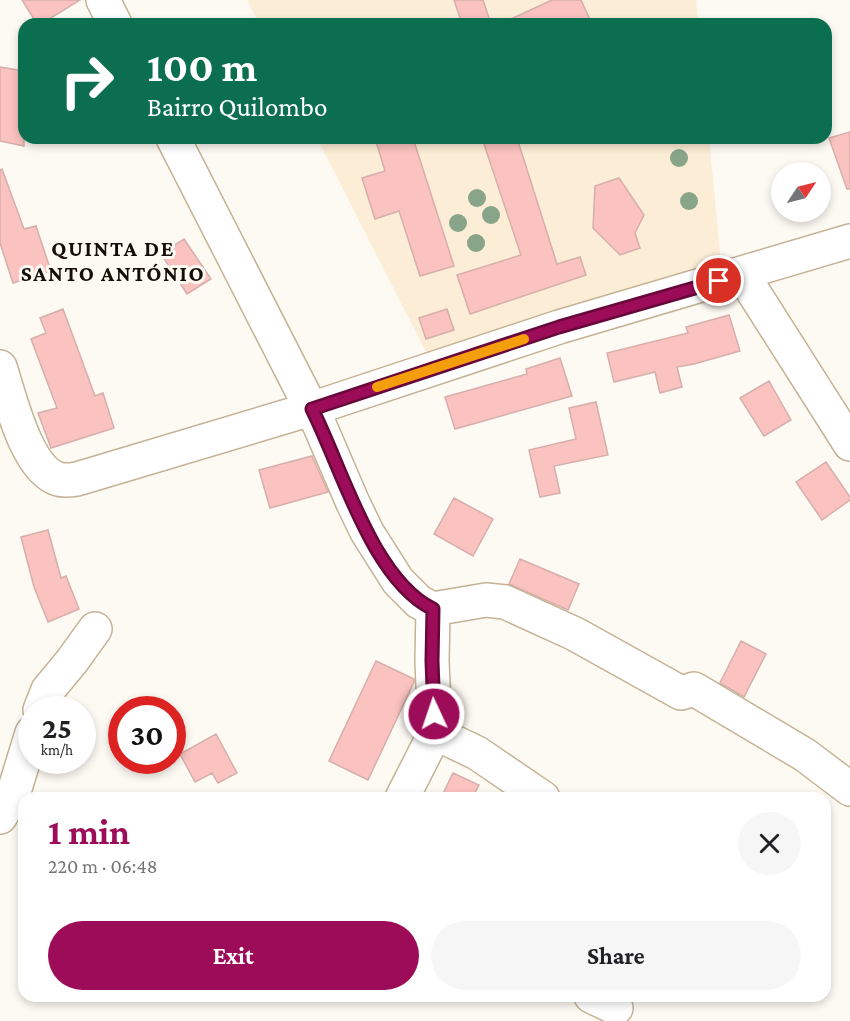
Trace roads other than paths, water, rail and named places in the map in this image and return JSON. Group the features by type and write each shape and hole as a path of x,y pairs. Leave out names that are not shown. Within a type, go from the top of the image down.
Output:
{"street":[{"path":"103,0 113,18"},
{"path":"176,144 312,409 352,503 398,581 420,602 433,609 486,600 505,602 575,634 681,693 694,688 805,755 850,789"},
{"path":"0,367 35,462 59,480 87,477 312,409 559,327 850,241"},
{"path":"742,274 850,444"},
{"path":"405,792 435,733 432,661 433,609"},
{"path":"46,696 95,629"},
{"path":"435,733 477,753 534,792"},
{"path":"0,817 13,795 19,774"}],"district":[{"name":"QUINTA DE SANTO ANTÓNIO","path":"113,260"}]}
